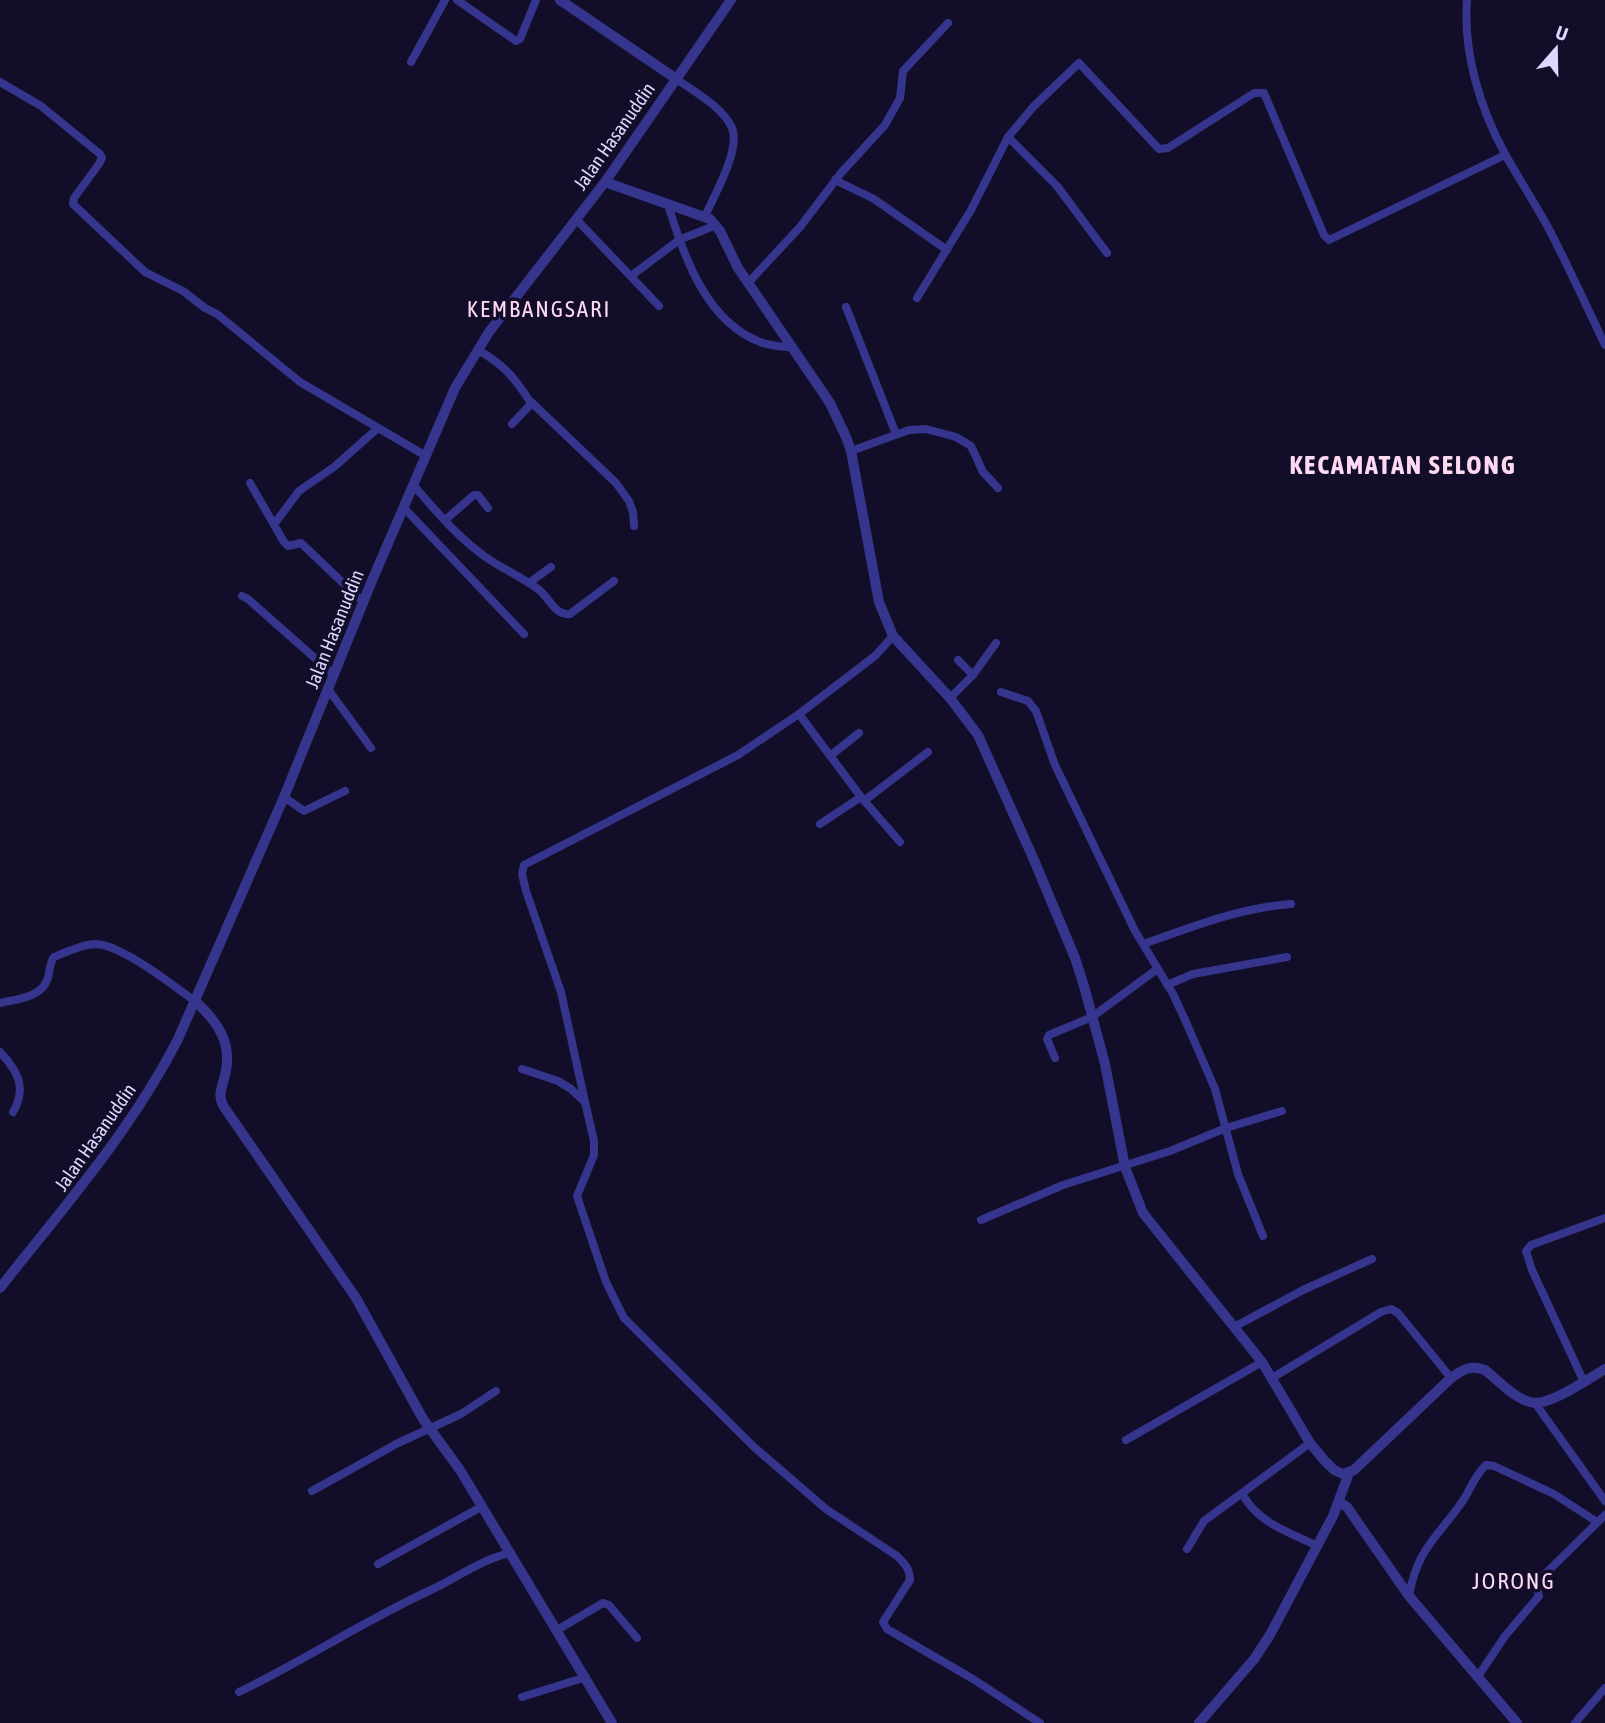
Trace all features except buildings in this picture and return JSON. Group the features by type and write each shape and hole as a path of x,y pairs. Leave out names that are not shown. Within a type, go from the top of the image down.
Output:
{"street":[{"path":"411,62 445,0"},
{"path":"457,0 516,41 520,39 536,0"},
{"path":"559,0 675,78 723,115 733,131 733,148 705,216"},
{"name":"Jalan Hasanuddin","path":"0,1288 69,1203 120,1134 167,1061 196,1002 455,388 489,332 605,182 731,0"},
{"path":"1467,0 1466,30 1475,80 1505,155 1551,233 1605,345"},
{"path":"748,283 800,227 835,180 892,116 902,90 903,71 948,23"},
{"path":"917,298 971,210 1008,137 1033,107 1079,63 1162,150 1254,93 1261,92 1267,98 1324,235 1329,240 1505,155"},
{"path":"0,82 41,106 100,154 102,158 99,164 74,198 73,204 145,272 183,291 223,318 300,382 426,456"},
{"path":"1008,137 1057,186 1107,253"},
{"path":"835,180 874,199 947,250"},
{"path":"605,182 705,216 716,225 748,283 830,403 851,452 879,602 893,636 950,698 984,744 1076,958 1105,1064 1125,1164 1136,1197 1149,1222 1262,1362 1310,1443 1334,1471 1349,1473"},
{"path":"668,205 679,240 697,280 718,311 737,330 761,343 792,348"},
{"path":"576,219 659,306"},
{"path":"631,276 679,240 716,225"},
{"path":"846,307 896,434"},
{"path":"478,350 505,368 532,403 616,483 629,501 634,526"},
{"path":"513,424 532,403"},
{"path":"275,523 299,491 334,467 378,428"},
{"path":"851,452 896,434 920,428 956,437 971,446 983,472 998,488"},
{"path":"250,483 288,546 301,543 363,602"},
{"path":"414,486 445,520 484,556 541,591 564,615 570,614 614,581"},
{"path":"445,520 474,495 478,495 488,508"},
{"path":"404,508 524,634"},
{"path":"529,583 551,566"},
{"path":"242,596 334,674"},
{"path":"893,636 875,656 799,714 738,755 524,865 522,874 561,992 594,1141 594,1155 577,1196 606,1282 624,1318 754,1447 826,1509 897,1556 906,1565 910,1580 883,1622 887,1629 973,1679 1040,1723"},
{"path":"950,698 973,675 996,643"},
{"path":"958,660 973,675"},
{"path":"328,689 371,748"},
{"path":"1001,692 1028,701 1036,712 1055,765 1156,970 1186,1022 1216,1089 1238,1174 1263,1236"},
{"path":"799,714 862,799 900,842"},
{"path":"830,756 859,733"},
{"path":"820,824 862,799 928,752"},
{"path":"282,801 304,811 345,791"},
{"path":"1143,944 1259,906 1292,904"},
{"path":"0,1003 40,991 47,982 54,957 97,944 112,948 152,971 196,1002 216,1023 225,1041 227,1061 220,1100 356,1298 429,1429 460,1470 612,1723"},
{"path":"1167,985 1193,974 1287,957"},
{"path":"1055,1058 1047,1039 1049,1035 1091,1017 1156,970"},
{"path":"0,1052 14,1067 20,1081 19,1096 13,1112"},
{"path":"522,1069 558,1081 571,1088 585,1101"},
{"path":"981,1220 1063,1185 1282,1111"},
{"path":"1584,1381 1532,1270 1526,1251 1531,1245 1605,1218"},
{"path":"1234,1328 1303,1290 1372,1259"},
{"path":"1272,1378 1381,1312 1391,1309 1402,1318 1451,1378"},
{"path":"1126,1440 1262,1362"},
{"path":"1199,1723 1255,1658 1271,1633 1318,1546 1339,1502 1349,1473 1451,1378 1465,1369 1485,1370 1522,1398 1535,1403 1546,1401 1605,1369"},
{"path":"312,1491 398,1443 461,1414 496,1391"},
{"path":"1535,1403 1605,1501"},
{"path":"1187,1549 1205,1521 1310,1443"},
{"path":"1409,1597 1413,1574 1424,1551 1486,1465 1542,1488 1597,1522"},
{"path":"1242,1493 1248,1506 1268,1521 1318,1546"},
{"path":"1339,1502 1347,1507 1409,1597 1517,1723"},
{"path":"378,1564 481,1507"},
{"path":"1478,1678 1505,1636 1539,1596 1537,1582 1605,1515"},
{"path":"239,1692 413,1597 493,1558 511,1553"},
{"path":"557,1630 603,1603 608,1605 637,1638"},
{"path":"522,1696 586,1677"},
{"path":"1574,1723 1605,1688"}],"district":[{"name":"KEMBANGSARI","path":"539,309"},
{"name":"KECAMATAN SELONG","path":"1403,465"},
{"name":"JORONG","path":"1514,1581"}]}
